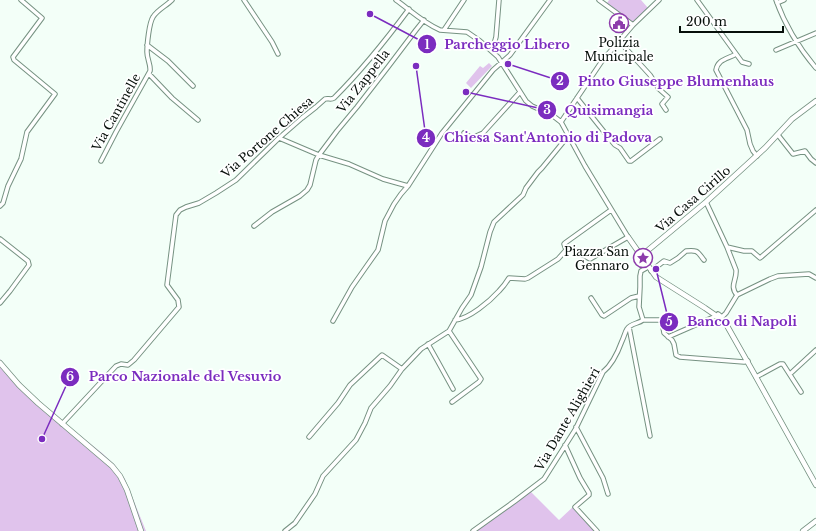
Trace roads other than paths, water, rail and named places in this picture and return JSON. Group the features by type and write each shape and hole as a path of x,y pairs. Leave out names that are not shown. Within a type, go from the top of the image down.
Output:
{"street":[{"path":"0,206 20,158 28,132 55,94 14,60 13,57 42,18 21,0"},
{"name":"Via Cantinelle","path":"101,161 149,74 150,68 147,59 147,45 152,18 172,0"},
{"path":"244,0 272,42 278,54"},
{"path":"396,0 437,28 466,32 480,41 492,51 501,62 529,104 552,115 561,122 611,210 656,277 721,319 728,327 816,484"},
{"path":"444,30 464,0"},
{"path":"492,51 496,37 499,0"},
{"path":"333,321 352,287 378,250 385,221 394,204 408,186 442,133 493,70 510,56 550,0"},
{"path":"599,0 633,25"},
{"path":"561,122 602,61 633,25 659,0"},
{"path":"697,0 742,62 750,64"},
{"path":"784,0 776,2 803,52 816,68"},
{"name":"Via Portone Chiesa","path":"62,424 116,366 128,364 134,360 179,307 178,300 168,285 176,215 180,210 199,203 236,180 302,118 316,108 325,99 334,98 372,57 409,9"},
{"name":"Via Zappella","path":"319,154 424,20"},
{"path":"776,50 816,33"},
{"path":"619,41 650,75 659,89 668,97 662,104 666,110"},
{"path":"147,45 168,61 193,86"},
{"path":"736,54 723,59 718,64 716,70 747,130 750,144 757,156"},
{"name":"Via Cantinelle","path":"149,74 172,98 198,120"},
{"path":"464,133 472,138 483,133 520,92"},
{"path":"577,98 615,145 620,148 629,161 660,139"},
{"name":"Via Casa Cirillo","path":"641,256 706,202 757,156 792,119 816,101"},
{"path":"285,531 295,523 315,494 323,476 356,440 371,408 402,369 421,349 449,331 471,295 494,222 523,195 526,188 538,172 569,135"},
{"path":"778,135 792,154 805,151 816,163"},
{"path":"279,138 349,164 383,179 408,186"},
{"path":"254,226 272,212 300,196 307,190 310,185 319,154"},
{"path":"706,202 736,270 737,273 733,288 737,295"},
{"path":"566,250 564,244 565,242 611,210"},
{"path":"727,247 744,251 752,251 760,258 816,210"},
{"path":"455,320 460,320 480,308 498,292 509,278 528,278 558,259 566,250 570,248 590,259 628,237"},
{"path":"0,238 29,263 0,303"},
{"path":"643,320 638,307 640,276 642,271 650,269 666,261 670,263 686,250 697,251 704,260"},
{"path":"695,303 699,302 722,317 737,295 778,276 809,274 816,278"},
{"path":"591,298 604,316 630,298 639,296"},
{"path":"668,337 716,316"},
{"path":"650,436 629,327 643,320 659,320 662,322 664,334 672,340 675,346 676,355 680,357 744,362 748,361"},
{"name":"Via Dante Alighieri","path":"473,531 496,516 544,479 576,427 603,372 614,360 629,327"},
{"path":"449,331 481,379 452,402"},
{"path":"428,344 453,389"},
{"path":"790,374 816,350"},
{"path":"309,437 338,403 350,385 382,355 402,369"},
{"path":"0,363 28,394 112,466 120,476 127,490 142,531"},
{"path":"756,377 780,364 783,364 801,392"},
{"path":"576,427 603,478 608,494"},
{"path":"565,445 580,478 589,492 589,495 575,508 597,531"},
{"path":"803,531 816,521"}],"place":[{"name":"Parcheggio Libero","path":"370,14"},
{"name":"Polizia Municipale","path":"619,23"},
{"name":"Pinto Giuseppe Blumenhaus","path":"508,64"},
{"name":"Chiesa Sant'Antonio di Padova","path":"416,66"},
{"name":"Quisimangia","path":"466,92"},
{"name":"Piazza San Gennaro","path":"643,258"},
{"name":"Banco di Napoli","path":"656,269"},
{"name":"Parco Nazionale del Vesuvio","path":"42,439"}]}
